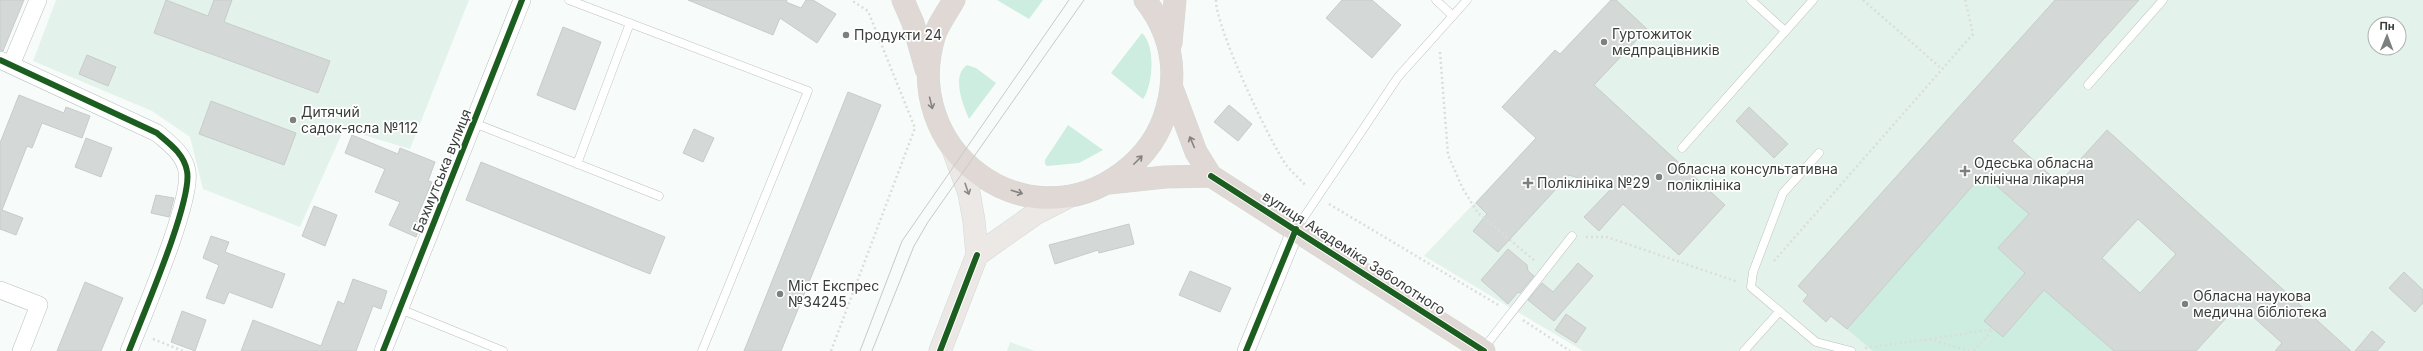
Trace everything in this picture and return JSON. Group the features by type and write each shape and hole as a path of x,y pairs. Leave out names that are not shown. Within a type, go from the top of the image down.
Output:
{"highway":[{"path":"903,0 913,23 928,73 930,101 940,128 954,152 967,166 997,186 1032,196 1068,197 1108,184 1165,177 1211,176"},
{"path":"928,73 935,34 954,0"},
{"path":"1145,0 1158,16 1170,50"},
{"path":"1108,184 1140,160 1162,127 1172,88 1170,50 1175,0"},
{"name":"вулиця Академіка Заболотного","path":"1172,88 1196,152 1211,176 1483,350"}],"main road":[{"path":"940,351 977,255 974,221 969,193 954,152"},
{"path":"977,255 1035,214 1068,197"}],"street":[{"path":"38,0 6,62 158,133 178,150 187,171 187,191 129,351"},
{"name":"Бахмутська вулиця","path":"383,351 522,0"},
{"path":"1246,351 1296,229"},
{"path":"0,290 39,305 21,351"}],"lane":[{"path":"569,0 808,90 702,351"},
{"path":"1436,0 1453,16"},
{"path":"1296,229 1316,196 1398,77 1467,0"},
{"path":"1751,0 1785,31"},
{"path":"1682,148 1813,0"},
{"path":"2088,84 2163,0"},
{"path":"577,164 630,23"},
{"path":"474,123 659,196"},
{"path":"1819,153 1783,193 1753,272 1751,287 1816,342 1850,350"},
{"path":"1483,350 1572,236"},
{"path":"400,309 503,351"},
{"path":"1744,351 1779,312"}],"path":[{"path":"831,351 915,128 868,11 851,0"},
{"path":"1216,0 1220,24 1264,125 1287,166 1316,196 1511,313 1570,351"},
{"path":"1863,0 1942,69"},
{"path":"1572,236 1607,237 1751,287 1973,34 1965,0"},
{"path":"1439,31 1448,155 1463,190 1478,213 1545,270"},
{"path":"1850,350 1993,329 1974,351"},
{"path":"136,332 183,351"},
{"path":"1928,339 1969,351"}],"shaded area":[{"name":"Дитячий садок-ясла №112","path":"56,0 469,0 410,149 344,129 300,227 203,189 190,137 152,111 33,61"},
{"name":"Одеська обласна клінічна лікарня","path":"1611,0 2423,0 2423,351 1583,351 1424,256 1536,138 1502,107 1555,50 1560,54"},
{"path":"1010,342 1035,351 1007,351"}],"green space":[{"path":"997,0 1043,0 1029,19"},
{"path":"1142,33 1149,47 1152,66 1149,85 1143,99 1111,73"},
{"path":"967,65 976,68 996,83 969,119 962,99 959,83 962,70"},
{"path":"1068,125 1103,150 1079,163 1047,166 1045,164 1045,160"},
{"path":"1983,174 2029,214 1998,248 2025,273 1984,321 2003,337 2044,290 2114,351 1873,351 1847,329"}],"building":[{"path":"0,0 24,0 3,51 0,50"},
{"path":"166,0 208,16 214,0 232,0 224,22 330,61 318,93 154,33"},
{"path":"688,0 787,0 786,2 801,8 806,0 813,0 836,14 817,43 780,18 773,35"},
{"path":"1342,0 1372,0 1401,25 1372,58 1326,18"},
{"path":"1611,0 1616,0 1647,29 1594,85 1725,205 1679,255 1623,204 1599,231 1584,217 1611,189 1569,175 1498,252 1473,231 1487,214 1476,203 1536,138 1502,107 1555,50 1560,54"},
{"path":"2055,0 2139,0 2012,141 2059,183 2107,130 2351,351 2275,351 2282,343 2239,304 2196,351 2114,351 2044,290 2003,337 1984,321 2025,273 1998,248 2029,214 1983,174 1847,329 1831,316 1826,322 1803,301 1808,295 1798,286","holes":["2138,219 2176,254 2140,293 2102,258"]},
{"path":"563,27 601,42 575,110 537,95"},
{"path":"87,55 116,67 108,86 79,74"},
{"path":"848,92 881,105 781,351 744,351"},
{"path":"19,95 64,113 66,107 90,116 82,138 42,123 32,148 27,146 2,210 23,218 16,235 0,229 0,143"},
{"path":"211,101 296,133 284,165 199,134"},
{"path":"1229,105 1252,124 1238,141 1214,122"},
{"path":"1749,107 1788,144 1774,158 1736,121"},
{"path":"694,129 714,138 703,162 683,153"},
{"path":"352,135 398,154 400,148 435,162 428,181 432,182 417,217 423,220 416,237 389,225 400,202 375,192 385,169 345,153"},
{"path":"86,138 112,148 101,177 75,167"},
{"path":"481,162 665,237 650,274 466,200"},
{"path":"156,195 174,198 169,217 151,213"},
{"path":"314,206 337,215 325,246 302,236"},
{"path":"1129,224 1134,244 1099,253 1098,250 1055,264 1049,245"},
{"path":"211,236 229,242 225,252 285,274 272,308 229,292 224,304 206,298 219,265 203,258"},
{"path":"1508,249 1527,265 1528,271 1534,276 1520,293 1518,292 1508,304 1481,280"},
{"path":"1578,263 1593,276 1554,321 1528,300 1542,283 1553,292"},
{"path":"1190,271 1231,288 1220,312 1179,295"},
{"path":"2404,272 2423,290 2423,303 2415,312 2389,288"},
{"path":"353,279 387,291 381,309 373,306 356,351 241,351 253,320 321,346 338,301 344,304"},
{"path":"85,282 123,298 101,351 57,351"},
{"path":"182,311 206,320 195,351 171,342"},
{"path":"1566,314 1586,328 1576,343 1555,330"},
{"path":"2372,331 2385,342 2377,351 2355,351"}],"tram line":[{"path":"860,351 902,241 1069,0"},
{"path":"872,351 914,246 928,222 1084,0"}],"cycle path":[{"path":"383,351 522,0"},
{"path":"0,60 157,133 167,141 183,159 187,171 187,186 175,232 129,351"},
{"path":"1211,176 1484,351"},
{"path":"1246,351 1296,229"},
{"path":"940,351 977,255"}],"place":[{"name":"Продукти 24","path":"846,35"},
{"name":"Гуртожиток медпрацівників","path":"1604,42"},
{"name":"Дитячий садок-ясла №112","path":"293,120"},
{"name":"Одеська обласна клінічна лікарня","path":"1965,171"},
{"name":"Обласна консультативна поліклініка","path":"1659,177"},
{"name":"Поліклініка №29","path":"1528,183"},
{"name":"Міст Експрес №34245","path":"780,294"},
{"name":"Обласна наукова медична бібліотека","path":"2185,304"}]}
